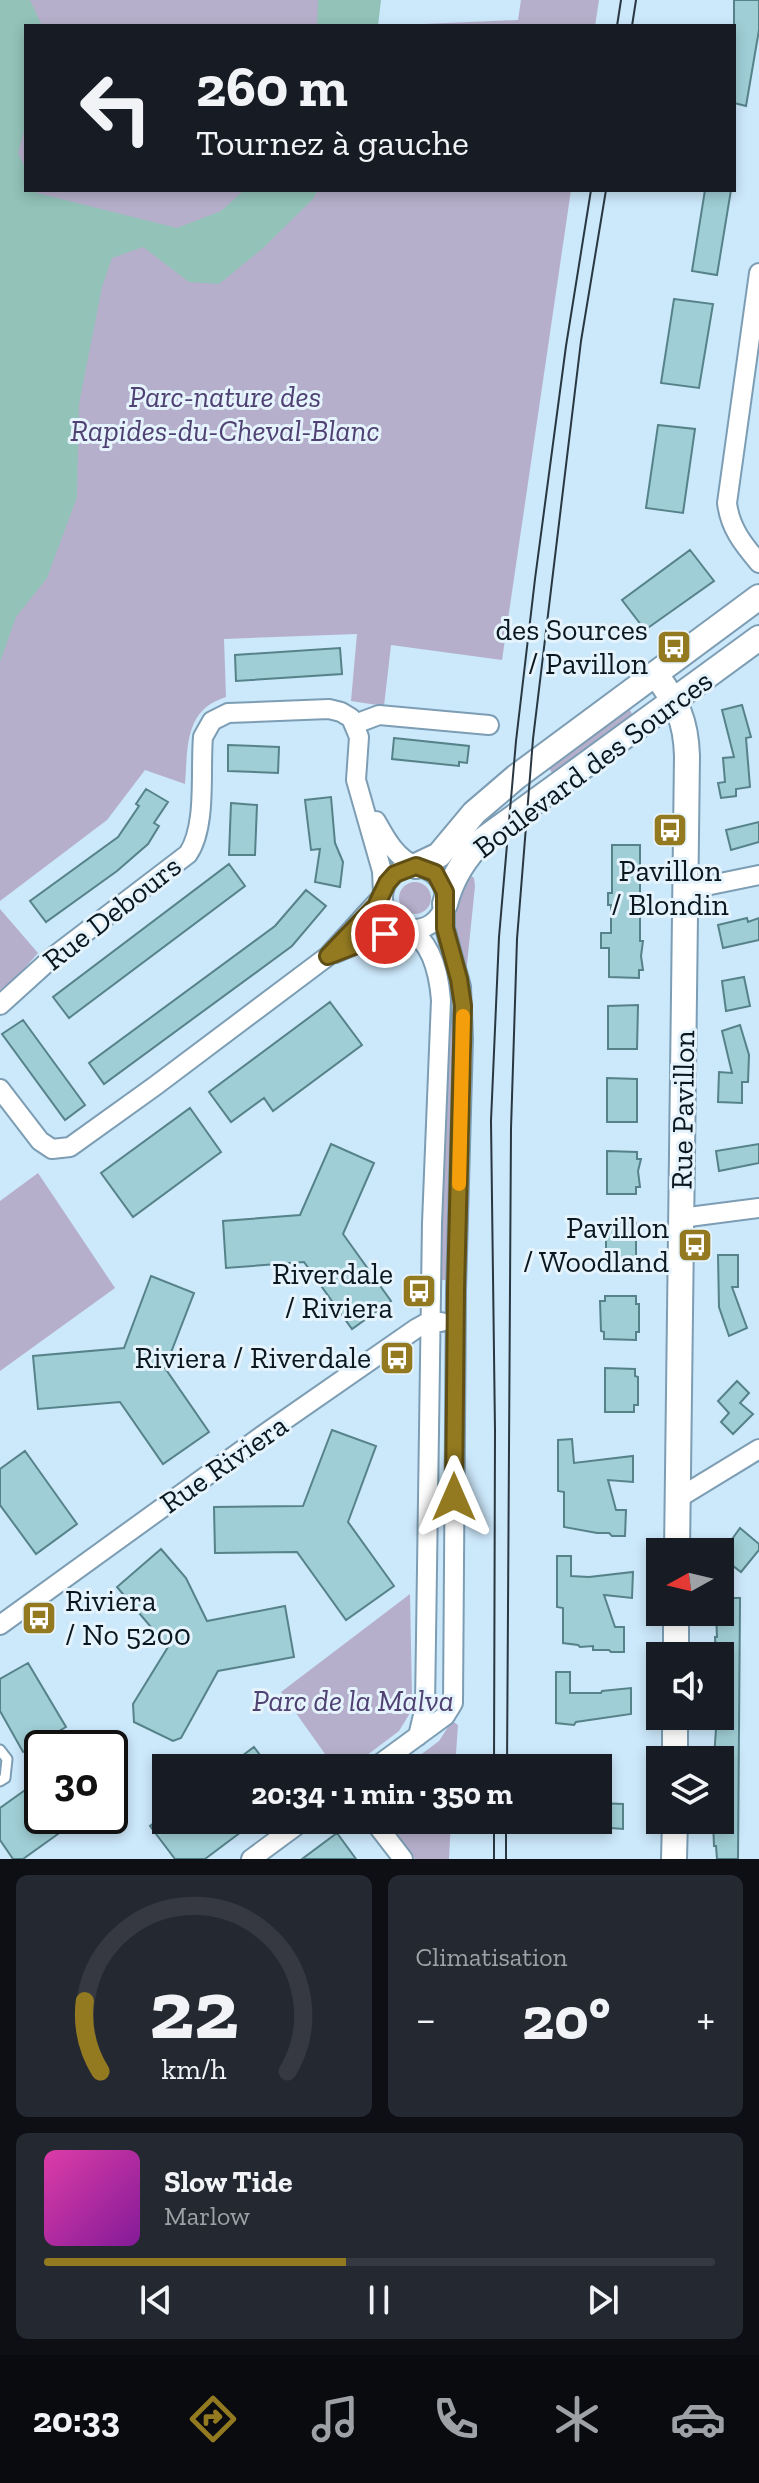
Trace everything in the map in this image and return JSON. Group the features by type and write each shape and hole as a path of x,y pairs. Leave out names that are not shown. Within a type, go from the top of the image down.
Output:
{"street":[{"path":"759,273 727,503 729,519 736,534 759,563"},
{"name":"Boulevard des Sources","path":"416,866 439,855 474,813 506,785 759,597"},
{"name":"Boulevard des Sources","path":"445,904 458,873 484,839 759,638"},
{"name":"Rue Pavillon","path":"656,675 674,700 684,727 686,745 677,1538"},
{"name":"Rue Debours","path":"0,1005 53,957 188,854 197,833 203,737 217,717 237,712 329,709 345,713 355,724"},
{"path":"418,1736 425,1707 430,1323 441,1000 438,978 429,953 418,936 395,924 386,914 382,871 356,776 359,737 355,724 379,715 489,725"},
{"path":"364,802 404,860 430,870 444,887 445,928 459,979 463,1020 455,1322 453,1703 445,1716 393,1754"},
{"path":"0,1089 40,1141 57,1149 77,1142 328,956 376,906 395,874 416,866"},
{"path":"686,890 759,875"},
{"path":"328,956 373,937 430,926 439,918 445,904"},
{"path":"681,1218 759,1208"},
{"name":"Rue Riviera","path":"0,1625 420,1326 455,1322"},
{"path":"677,1499 759,1449"},
{"path":"251,1859 285,1834"},
{"path":"384,1834 403,1859"},
{"path":"674,1859 675,1834"}],"lane":[{"path":"0,1750 7,1759 5,1778 0,1781"}],"green space":[{"name":"Parc-nature des Rapides-du-Cheval-Blanc","path":"0,0 347,0 345,24 24,24 24,192 286,192 312,199 317,192 571,192 502,660 391,645 384,706 351,701 357,634 224,639 226,697 212,703 195,720 188,744 185,784 145,770 107,820 0,901"},
{"path":"521,0 599,0 595,24 425,24 518,20"},
{"path":"630,710 633,716 553,774 548,767"},
{"path":"467,872 474,878 475,886 466,974 455,923"},
{"path":"415,882 426,887 431,898 426,909 415,914 404,909 399,898 404,887"},
{"path":"0,909 38,953 16,978 0,990"},
{"path":"453,983 455,1034 447,1280 439,1280 447,984"},
{"path":"38,1173 115,1288 0,1371 0,1201"},
{"name":"Parc de la Malva","path":"410,1594 412,1698 410,1713 399,1731 369,1754 325,1754 281,1692"},
{"path":"452,1721 458,1725 456,1754 422,1754 439,1741"},
{"path":"397,1834 450,1834 449,1859 415,1859"}],"shaded area":[{"path":"0,0 30,0 41,24 24,24 24,131 18,153 24,166 24,192 36,192 177,228 221,211 242,192 317,192 262,249 219,284 189,282 143,247 112,258 102,287 79,404 77,497 47,578 16,617 0,662"},
{"path":"318,0 381,0 378,24 317,24"}],"building":[{"path":"734,0 759,0 759,30 746,106 736,104"},
{"path":"705,192 731,192 717,275 692,271"},
{"path":"674,299 713,304 699,388 661,383"},
{"path":"658,425 695,429 683,513 646,508"},
{"path":"690,550 714,581 645,630 622,600"},
{"path":"340,648 342,674 236,681 235,655"},
{"path":"742,705 751,737 746,738 750,787 736,789 736,796 721,798 718,783 725,782 723,758 734,757 722,710"},
{"path":"394,738 469,746 467,763 459,762 459,766 392,759"},
{"path":"228,745 279,747 278,773 228,771"},
{"path":"146,789 168,802 154,823 159,826 148,844 117,871 46,922 30,901 118,837 139,806 136,804"},
{"path":"331,797 335,843 343,862 340,887 315,882 320,849 311,850 305,800"},
{"path":"231,803 257,805 255,855 229,855"},
{"path":"759,822 759,842 731,850 726,830"},
{"path":"612,845 640,845 643,970 639,970 639,978 609,977 609,948 601,948 601,933 611,933 608,893 612,893"},
{"path":"229,864 245,886 69,1018 53,997"},
{"path":"306,890 326,906 292,946 104,1084 89,1063 275,926"},
{"path":"747,918 748,922 759,918 759,940 723,948 718,925"},
{"path":"744,977 750,1006 726,1011 722,981"},
{"path":"330,1002 362,1045 273,1111 264,1098 231,1122 209,1092"},
{"path":"638,1005 637,1049 608,1049 608,1006"},
{"path":"23,1020 85,1105 65,1120 2,1034"},
{"path":"740,1025 749,1055 748,1082 742,1082 742,1103 718,1102 719,1072 732,1073 722,1031"},
{"path":"607,1078 637,1079 637,1122 607,1122"},
{"path":"190,1108 221,1152 133,1217 101,1173"},
{"path":"331,1144 374,1163 343,1234 391,1301 352,1329 304,1262 226,1268 223,1221 300,1215"},
{"path":"759,1144 759,1163 719,1171 716,1151"},
{"path":"607,1151 637,1152 637,1159 641,1159 638,1171 640,1187 636,1187 636,1194 607,1194"},
{"path":"606,1223 636,1223 636,1267 606,1267"},
{"path":"718,1255 738,1255 738,1287 732,1287 747,1328 729,1336 719,1307"},
{"path":"151,1276 194,1293 165,1368 209,1432 163,1464 120,1402 38,1409 33,1356 124,1348"},
{"path":"605,1296 636,1296 639,1332 636,1332 636,1340 604,1339 600,1301 605,1301"},
{"path":"605,1368 635,1369 638,1405 634,1405 634,1412 605,1412"},
{"path":"737,1381 749,1393 740,1403 753,1414 733,1434 721,1422 729,1413 718,1401"},
{"path":"332,1430 376,1446 348,1522 394,1586 346,1620 297,1552 215,1553 214,1507 303,1506"},
{"path":"572,1439 574,1463 633,1456 633,1482 608,1480 616,1510 626,1510 625,1536 564,1527 564,1492 558,1491 558,1440"},
{"path":"25,1451 77,1524 36,1554 0,1505 0,1469"},
{"path":"740,1528 759,1544 759,1550 741,1572 734,1567 733,1538"},
{"path":"161,1549 186,1578 207,1621 285,1606 294,1657 218,1671 181,1738 173,1741 134,1722 133,1704 168,1647 117,1587"},
{"path":"557,1556 571,1556 571,1576 633,1572 632,1598 604,1595 615,1627 624,1627 624,1652 593,1650 593,1646 563,1643 563,1608 557,1607"},
{"path":"734,1598 740,1598 738,1859 717,1859 714,1846 714,1834 734,1834 734,1746 715,1746 716,1730 734,1730 734,1642 715,1642 717,1626 734,1626"},
{"path":"28,1663 66,1727 61,1730 24,1730 23,1752 0,1711 0,1679"},
{"path":"556,1672 570,1672 570,1693 601,1693 631,1688 631,1714 576,1722 574,1725 556,1723"},
{"path":"254,1747 259,1754 245,1754"},
{"path":"24,1791 24,1834 58,1834 23,1859 13,1859 0,1840 0,1808"},
{"path":"612,1804 623,1804 623,1829 612,1828"},
{"path":"156,1834 238,1834 205,1859 175,1859"},
{"path":"338,1834 356,1859 302,1859"}],"tram line":[{"path":"617,24 621,0"},
{"path":"632,24 636,0"},
{"path":"494,1754 495,1431 491,1121 499,937 516,741 535,579 566,346 591,192"},
{"path":"507,1754 511,1129 517,939 533,739 581,341 606,192"},
{"path":"494,1834 494,1859"},
{"path":"506,1834 506,1859"}],"slow traffic":[{"path":"459,1184 463,1016"}],"place":[{"name":"des Sources / Pavillon","path":"674,647"},
{"name":"Pavillon / Blondin","path":"670,830"},
{"name":"Pavillon / Woodland","path":"695,1245"},
{"name":"Riverdale / Riviera","path":"419,1291"},
{"name":"Riviera / Riverdale","path":"397,1358"},
{"name":"Riviera / No 5200","path":"39,1618"}],"route":[{"path":"385,934 328,956 376,906 395,874 416,866 435,873 444,887 445,928 463,1006 454,1497"}]}
